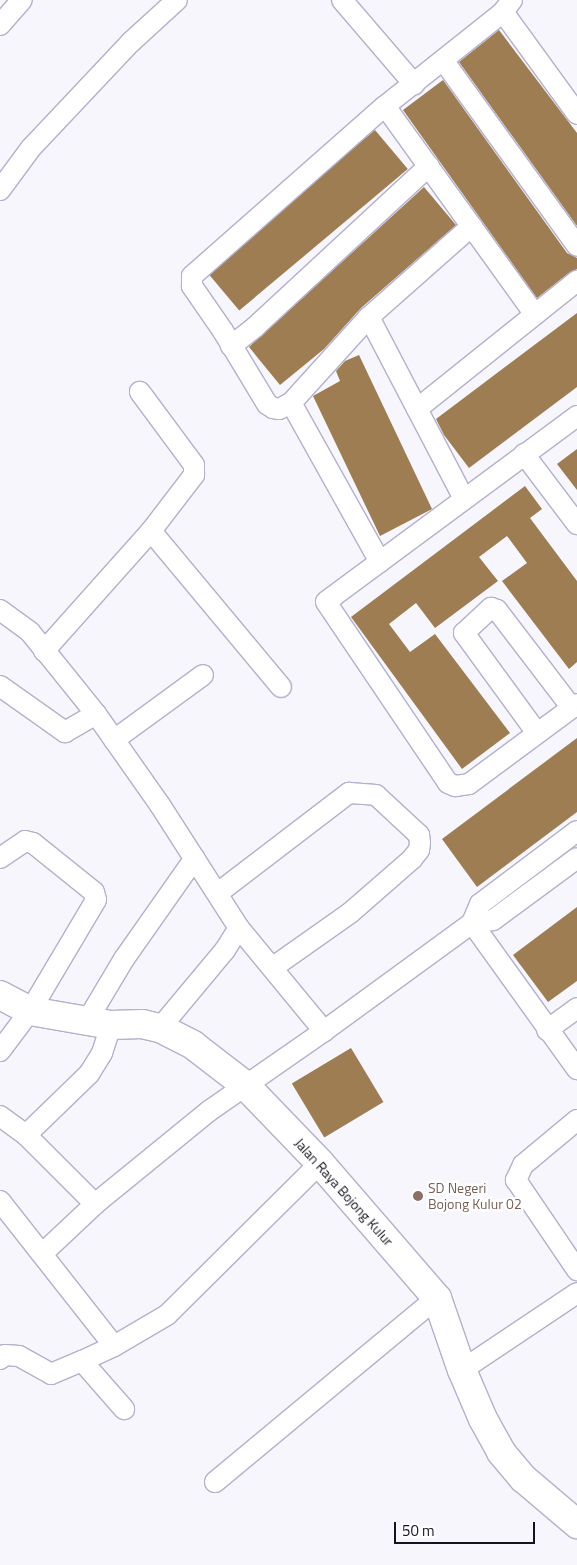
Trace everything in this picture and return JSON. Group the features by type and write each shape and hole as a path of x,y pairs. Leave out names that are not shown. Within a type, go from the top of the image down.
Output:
{"main road":[{"name":"Jalan Raya Bojong Kulur","path":"0,995 30,1011 99,1023 142,1024 160,1028 193,1045 245,1085 320,1163 437,1298 462,1370 483,1419 501,1452 524,1480 577,1524"}],"street":[{"path":"0,25 22,0"},
{"path":"0,190 31,148 131,42 177,0"},
{"path":"342,0 414,84"},
{"path":"472,226 369,317 291,403 279,409 267,404 232,346 192,286 191,280 194,272 385,106 508,6 577,114"},
{"path":"443,60 577,246"},
{"path":"385,106 535,315"},
{"path":"232,346 429,166"},
{"path":"417,409 577,281"},
{"path":"369,317 464,499"},
{"path":"44,650 151,531 194,475 194,465 140,392"},
{"path":"291,403 380,562"},
{"path":"538,733 464,633 491,608 497,610 574,706 538,733 469,784 461,787 448,783 326,605 327,600 577,416"},
{"path":"524,454 577,524"},
{"path":"151,531 281,686"},
{"path":"0,610 30,632 96,714 195,858 239,928 324,1031"},
{"path":"114,740 203,675"},
{"path":"0,686 65,732 96,714"},
{"path":"218,893 349,793 376,795 419,835 420,843 412,859 350,913 272,968"},
{"path":"472,923 480,904 577,831"},
{"path":"0,858 24,841 33,843 94,892 96,898 96,903 30,1011 0,1052"},
{"path":"26,1135 89,1074 102,1053 99,1023 124,959 195,858"},
{"path":"42,1254 95,1204 189,1127 245,1085 324,1031 472,923 493,920 577,858"},
{"path":"472,923 547,1030 577,1069"},
{"path":"160,1028 225,950 239,928"},
{"path":"547,1030 577,1008"},
{"path":"0,1116 26,1135 95,1204"},
{"path":"577,1120 523,1165 516,1180 577,1270"},
{"path":"0,1359 5,1355 19,1356 51,1374 114,1346 167,1316 320,1163"},
{"path":"0,1201 114,1346"},
{"path":"462,1370 577,1293"},
{"path":"215,1482 437,1298"},
{"path":"82,1361 124,1409"}],"building":[{"path":"499,30 577,133 577,226 459,62"},
{"path":"443,80 567,253 577,258 577,269 570,272 537,298 403,110"},
{"path":"375,130 408,169 239,310 206,271"},
{"path":"424,187 456,225 361,308 324,349 280,385 249,347"},
{"path":"577,313 577,387 469,468 444,435 436,419"},
{"path":"359,355 432,509 380,536 313,396 340,381 336,371 345,361"},
{"path":"577,449 577,490 557,464"},
{"path":"525,486 542,509 530,518 577,581 577,662 569,669 502,581 527,563 507,536 479,557 498,581 435,628 416,603 389,624 410,652 435,634 510,733 462,769 351,617"},
{"path":"577,738 577,812 477,887 442,839"},
{"path":"577,907 577,981 548,1002 513,955"},
{"path":"351,1048 383,1102 324,1138 292,1084"}],"place":[{"name":"SD Negeri Bojong Kulur 02","path":"418,1196"}]}
